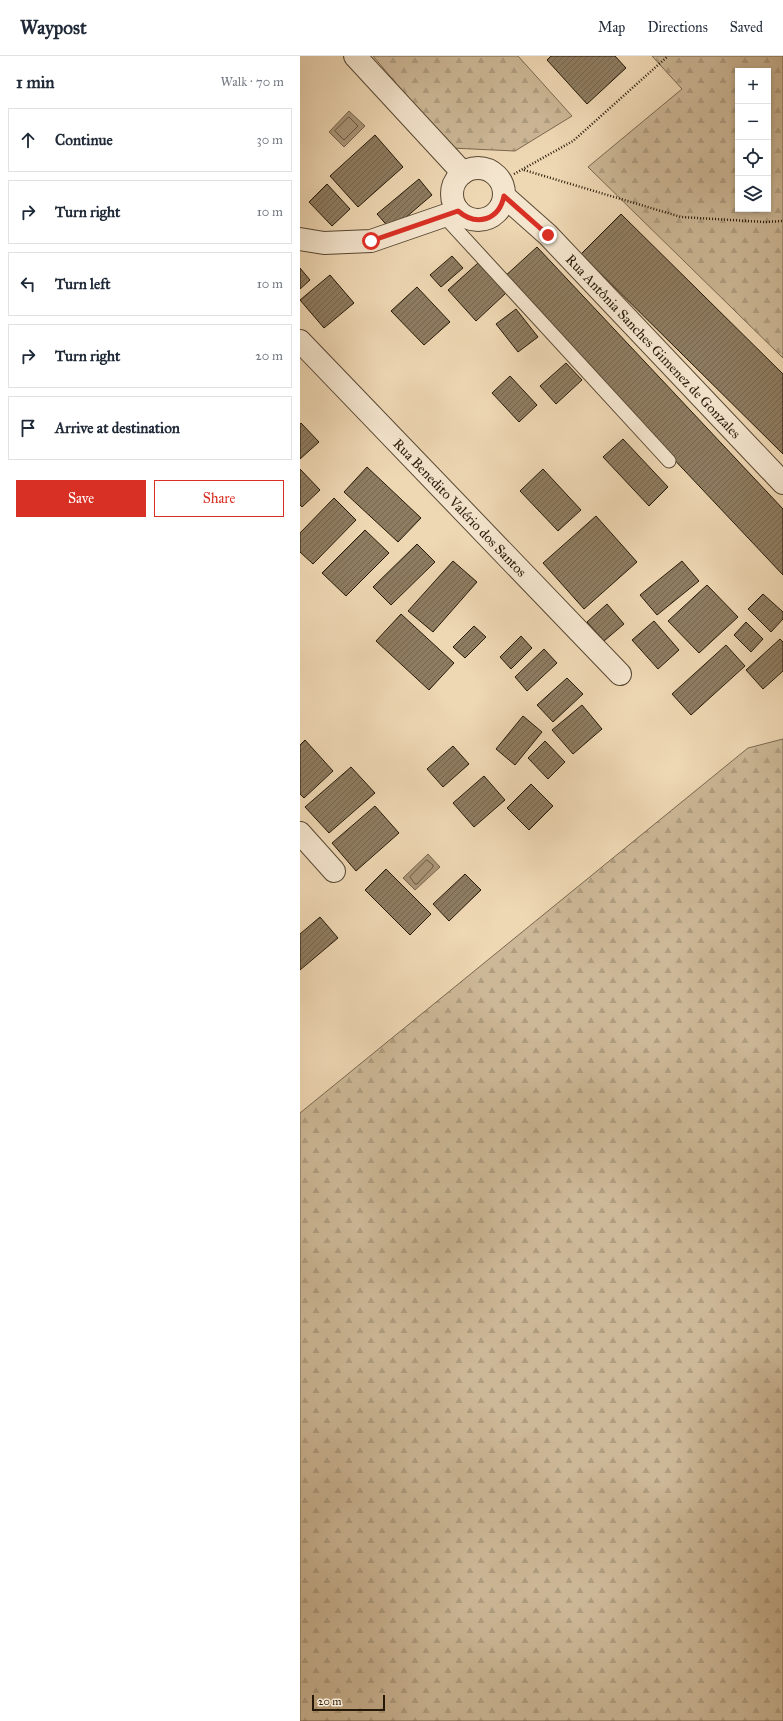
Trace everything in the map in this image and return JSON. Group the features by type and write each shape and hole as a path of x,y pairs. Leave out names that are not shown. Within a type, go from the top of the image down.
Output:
{"street":[{"path":"355,56 463,173"},
{"path":"300,239 324,243 371,241 451,214 471,219 486,219 499,210 503,204 502,188 495,174 487,169 470,169 456,179 453,187 452,195 454,204 451,214"},
{"name":"Rua Antônia Sanches Gimenez de Gonzales","path":"502,188 783,483"},
{"name":"Rua Benedito Valério dos Santos","path":"300,341 620,674"},
{"path":"300,833 334,871"}],"lane":[{"path":"451,214 669,462"}],"path":[{"path":"502,188 524,170 573,141 668,56"},
{"path":"524,170 681,217 765,222 783,221"}],"green space":[{"path":"373,56 518,56 572,116 515,151 451,148"},
{"path":"652,56 783,56 783,358 588,167 682,89"},
{"path":"783,739 783,1721 300,1721 300,1113 748,748"}],"water":[{"path":"349,111 365,126 344,147 329,132"},
{"path":"428,854 440,867 415,890 403,878"}],"building":[{"path":"551,56 615,56 626,68 587,104 547,60"},
{"path":"375,135 403,167 358,207 330,176"},
{"path":"419,179 432,195 391,230 377,214"},
{"path":"327,184 350,209 332,226 309,202"},
{"path":"621,214 783,374 783,454 581,254"},
{"path":"537,247 783,509 783,575 503,278"},
{"path":"452,256 463,268 441,287 430,275"},
{"path":"478,263 506,293 476,321 448,290"},
{"path":"300,268 310,280 300,289"},
{"path":"330,275 354,303 324,328 300,300"},
{"path":"417,287 450,322 424,345 391,311"},
{"path":"516,309 538,337 518,352 496,324"},
{"path":"566,363 582,380 556,404 540,386"},
{"path":"510,376 537,405 519,422 492,393"},
{"path":"301,423 319,442 300,459 300,424"},
{"path":"623,439 668,487 649,506 603,457"},
{"path":"367,467 421,518 398,542 344,492"},
{"path":"300,469 320,490 302,507 300,505"},
{"path":"543,469 581,510 558,531 520,491"},
{"path":"334,498 356,520 313,564 300,552 300,533"},
{"path":"596,516 637,562 584,609 543,563"},
{"path":"365,530 389,553 346,596 322,573"},
{"path":"417,544 435,562 391,605 373,587"},
{"path":"453,561 477,582 433,632 408,611"},
{"path":"682,561 699,581 657,615 640,595"},
{"path":"707,585 738,617 699,653 668,621"},
{"path":"763,594 783,612 783,619 771,632 748,609"},
{"path":"607,604 624,624 604,641 587,622"},
{"path":"401,614 454,663 429,690 376,641"},
{"path":"654,621 679,650 658,669 632,640"},
{"path":"746,622 763,639 751,652 734,635"},
{"path":"474,626 486,637 465,658 453,647"},
{"path":"521,636 532,648 511,669 500,657"},
{"path":"780,639 783,642 783,671 763,689 746,670"},
{"path":"726,645 745,666 691,715 672,694"},
{"path":"544,649 557,663 527,691 515,677"},
{"path":"567,678 583,694 553,722 537,705"},
{"path":"582,705 602,729 573,754 552,730"},
{"path":"523,716 542,732 515,765 496,749"},
{"path":"305,740 333,771 304,798 300,794 300,745"},
{"path":"545,741 565,762 548,779 528,758"},
{"path":"453,746 469,764 443,787 427,769"},
{"path":"351,767 375,793 329,833 305,807"},
{"path":"484,776 505,800 474,827 453,803"},
{"path":"531,784 553,806 529,830 507,808"},
{"path":"375,806 399,833 356,871 332,843"},
{"path":"386,869 431,914 410,935 365,890"},
{"path":"465,874 481,890 449,921 433,904"},
{"path":"320,917 338,938 300,970 300,934"}],"route":[{"path":"371,241 458,211 471,219 486,219 499,210 503,204 504,196 523,211 548,235"}]}
